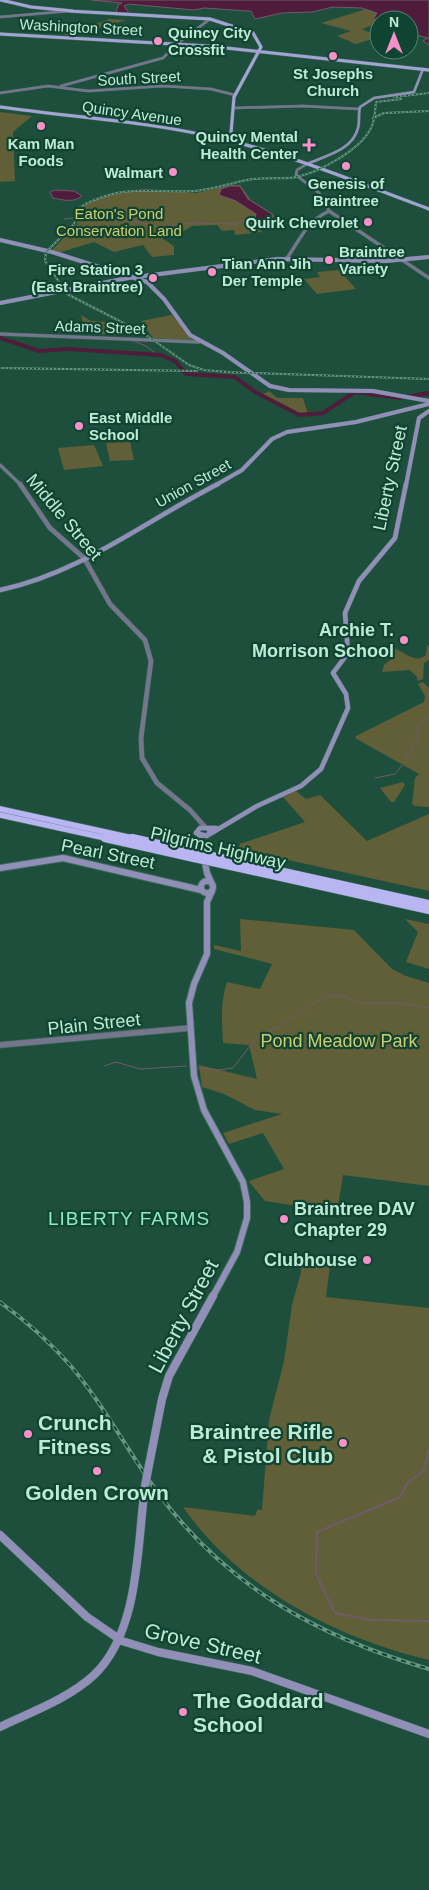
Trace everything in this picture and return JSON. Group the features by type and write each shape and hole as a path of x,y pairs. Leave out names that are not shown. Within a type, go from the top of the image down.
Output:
{"highway":[{"name":"Pilgrims Highway","path":"0,809 429,910"},
{"name":"Pilgrims Highway","path":"0,815 194,855"},
{"name":"Pilgrims Highway","path":"216,860 429,904"}],"main road":[{"path":"2,2 69,11 210,20 232,23 250,31 261,46 235,95 231,134 227,140"},
{"path":"210,20 250,33 258,51"},
{"name":"Washington Street","path":"0,34 178,43 429,70"},
{"path":"307,164 353,140 358,127 360,109 363,104 378,97 413,93 423,69"},
{"name":"Quincy Avenue","path":"0,107 130,122 212,136 307,164 429,209"},
{"path":"212,136 224,137 231,134"},
{"path":"231,134 245,145"},
{"path":"219,144 234,142"},
{"path":"0,240 52,252 135,277 152,285 165,300 186,331 199,342 223,353 258,380 274,387 289,390 366,390 429,402"},
{"path":"0,303 135,277 287,258 402,260 429,257"},
{"name":"Union Street","path":"0,590 37,582 86,560 186,500 231,477 249,464 268,443 278,436 298,430 357,422 429,402"},
{"name":"Liberty Street","path":"208,831 222,827 257,806 301,786 324,764 336,733 348,710 347,695 333,674 348,652 344,620 346,611 360,579 395,538 419,418 429,411"},
{"path":"202,887 212,884 206,873 203,847 196,832 198,829 208,831"},
{"path":"199,836 208,831"},
{"path":"203,847 208,831"},
{"name":"Pearl Street","path":"0,868 60,858 202,887"},
{"path":"202,887 206,873"},
{"name":"Liberty Street","path":"0,1726 85,1682 102,1666 119,1639 131,1597 145,1486 160,1404 169,1376 237,1252 247,1218 247,1202 243,1182 206,1114 197,1092 188,1009 191,992 208,951 208,902 214,887 212,884"},
{"path":"202,887 212,891"},
{"name":"Liberty Street","path":"202,887 208,902"},
{"name":"Grove Street","path":"0,1535 83,1613 119,1639 152,1651 252,1671 429,1734"}],"street":[{"path":"0,17 69,11"},
{"path":"61,86 161,59 178,43 210,20"},
{"name":"South Street","path":"0,93 43,86 61,86 92,91 168,86 211,89 235,95"},
{"path":"233,108 294,106 360,109"},
{"path":"307,164 296,171 298,178 319,194 329,212 379,243 429,278"},
{"path":"287,258 298,243 302,232 320,215 329,212"},
{"path":"320,215 334,215"},
{"name":"Adams Street","path":"0,334 199,342"},
{"name":"Middle Street","path":"0,465 23,488 49,526 86,560 110,604 140,633 149,651 151,663 141,742 144,762 157,782 197,818 208,831"},
{"path":"197,818 198,829"},
{"name":"Plain Street","path":"0,1045 190,1028"}],"green space":[{"path":"366,9 369,10 369,27 362,29 369,32 369,40 356,44 337,36 351,31 321,23"},
{"path":"108,19 127,20 68,36 55,30 99,23"},
{"path":"0,112 32,116 13,132 15,181 0,182"},
{"name":"Eaton's Pond Conservation Land","path":"231,185 240,185 251,200 274,215 272,221 275,223 259,226 262,232 235,235 234,230 222,231 217,225 192,226 179,234 157,235 174,246 174,255 152,257 143,245 114,252 94,242 58,253 52,250 77,224 82,206 100,197 141,189 196,193"},
{"path":"339,270 356,289 317,294 304,279 320,277 317,272"},
{"path":"81,315 91,321 106,322 124,335 73,333 72,329 84,327"},
{"path":"172,315 192,341 153,338 141,321"},
{"path":"269,391 277,398 303,398 308,414 298,412 263,394"},
{"path":"130,442 134,460 110,461 106,443"},
{"path":"94,445 103,466 64,470 58,448"},
{"path":"429,645 429,660 424,663 423,679 418,681 417,677 410,670 382,672 384,665 394,657 391,647 413,658 422,658 426,655 427,646"},
{"path":"423,682 429,688 429,807 412,804 415,778 419,774 355,738 424,702 425,696 418,684"},
{"path":"403,782 405,785 394,802 391,802 380,788"},
{"path":"296,791 306,799 320,795 367,841 429,814 429,891 238,849 240,844 305,822 283,797"},
{"name":"Pond Meadow Park","path":"240,919 354,930 392,969 406,976 429,983 429,1186 343,1175 337,1212 265,1201 250,1183 249,1181 284,1169 263,1133 229,1144 223,1133 282,1114 255,1110 224,1094 202,1087 199,1065 257,1079 249,1045 223,1043 222,1005 227,982 260,989 272,964 214,949 214,945 241,951"},
{"path":"405,919 429,924 429,969 406,962 418,932"},
{"name":"Braintree Rifle & Pistol Club","path":"301,1255 331,1258 326,1297 429,1308 429,1660 359,1638 325,1623 292,1605 261,1585 232,1562 206,1536 183,1507 255,1516 258,1509 262,1510 269,1420 284,1361 292,1305 301,1272"}],"shaded area":[{"path":"91,0 429,0 429,45 423,41 428,38 419,36 419,10 369,10 362,8 333,7 312,12 282,13 255,19 251,11 204,8 194,10 129,4 124,6 129,13 116,13 118,5 122,3"},
{"path":"230,186 240,186 248,199 272,214 272,219 258,221 255,218 256,214 236,201 219,195 221,189"},
{"path":"55,190 74,191 82,196 72,200 53,198 50,192"}],"waterway":[{"path":"64,219 75,218"},
{"path":"78,219 133,221 160,227 191,223 237,224 245,220 257,220"},
{"path":"0,338 39,351 68,349 161,355 175,361 186,374 235,377 255,392 299,415 323,413 355,392 399,398 429,393"},
{"path":"131,340 146,346 157,354"},
{"path":"404,763 419,736 416,726 429,718"},
{"path":"375,778 395,774 402,765"},
{"path":"198,1068 219,1070 233,1068 257,1037 279,1026 325,996 340,995 361,1003 401,1003 429,1008"},
{"path":"104,1066 116,1062 140,1069 186,1066"},
{"path":"429,1450 424,1471 408,1482 400,1497 317,1532 316,1574 335,1613 371,1620 429,1621"}],"railway":[{"path":"394,97 429,93"},
{"path":"374,117 376,102 401,99"},
{"path":"374,117 384,113 429,111"},
{"path":"228,372 204,370 189,365 143,333 67,294 45,261 46,252 74,224 80,207 95,200 123,192 195,191 252,179 289,178 310,173 335,161 357,145 371,128 374,117"},
{"path":"0,368 197,371"},
{"path":"222,372 429,379"},
{"path":"0,1302 37,1332 70,1365 94,1396 158,1493 185,1526 214,1556 245,1582 313,1624 350,1641 429,1669"}],"place":[{"name":"Quincy City Crossfit","path":"158,41"},
{"name":"St Josephs Church","path":"333,56"},
{"name":"Kam Man Foods","path":"41,126"},
{"name":"Quincy Mental Health Center","path":"309,145"},
{"name":"Genesis of Braintree","path":"346,166"},
{"name":"Walmart","path":"173,172"},
{"name":"Quirk Chevrolet","path":"368,222"},
{"name":"Braintree Variety","path":"329,260"},
{"name":"Tian Ann Jih Der Temple","path":"212,272"},
{"name":"Fire Station 3 (East Braintree)","path":"153,278"},
{"name":"East Middle School","path":"79,426"},
{"name":"Archie T. Morrison School","path":"404,640"},
{"name":"Braintree DAV Chapter 29","path":"284,1219"},
{"name":"Clubhouse","path":"367,1260"},
{"name":"Crunch Fitness","path":"28,1434"},
{"name":"Braintree Rifle & Pistol Club","path":"343,1443"},
{"name":"Golden Crown","path":"97,1471"},
{"name":"The Goddard School","path":"183,1712"}],"district":[{"name":"LIBERTY FARMS","path":"129,1218"}]}
